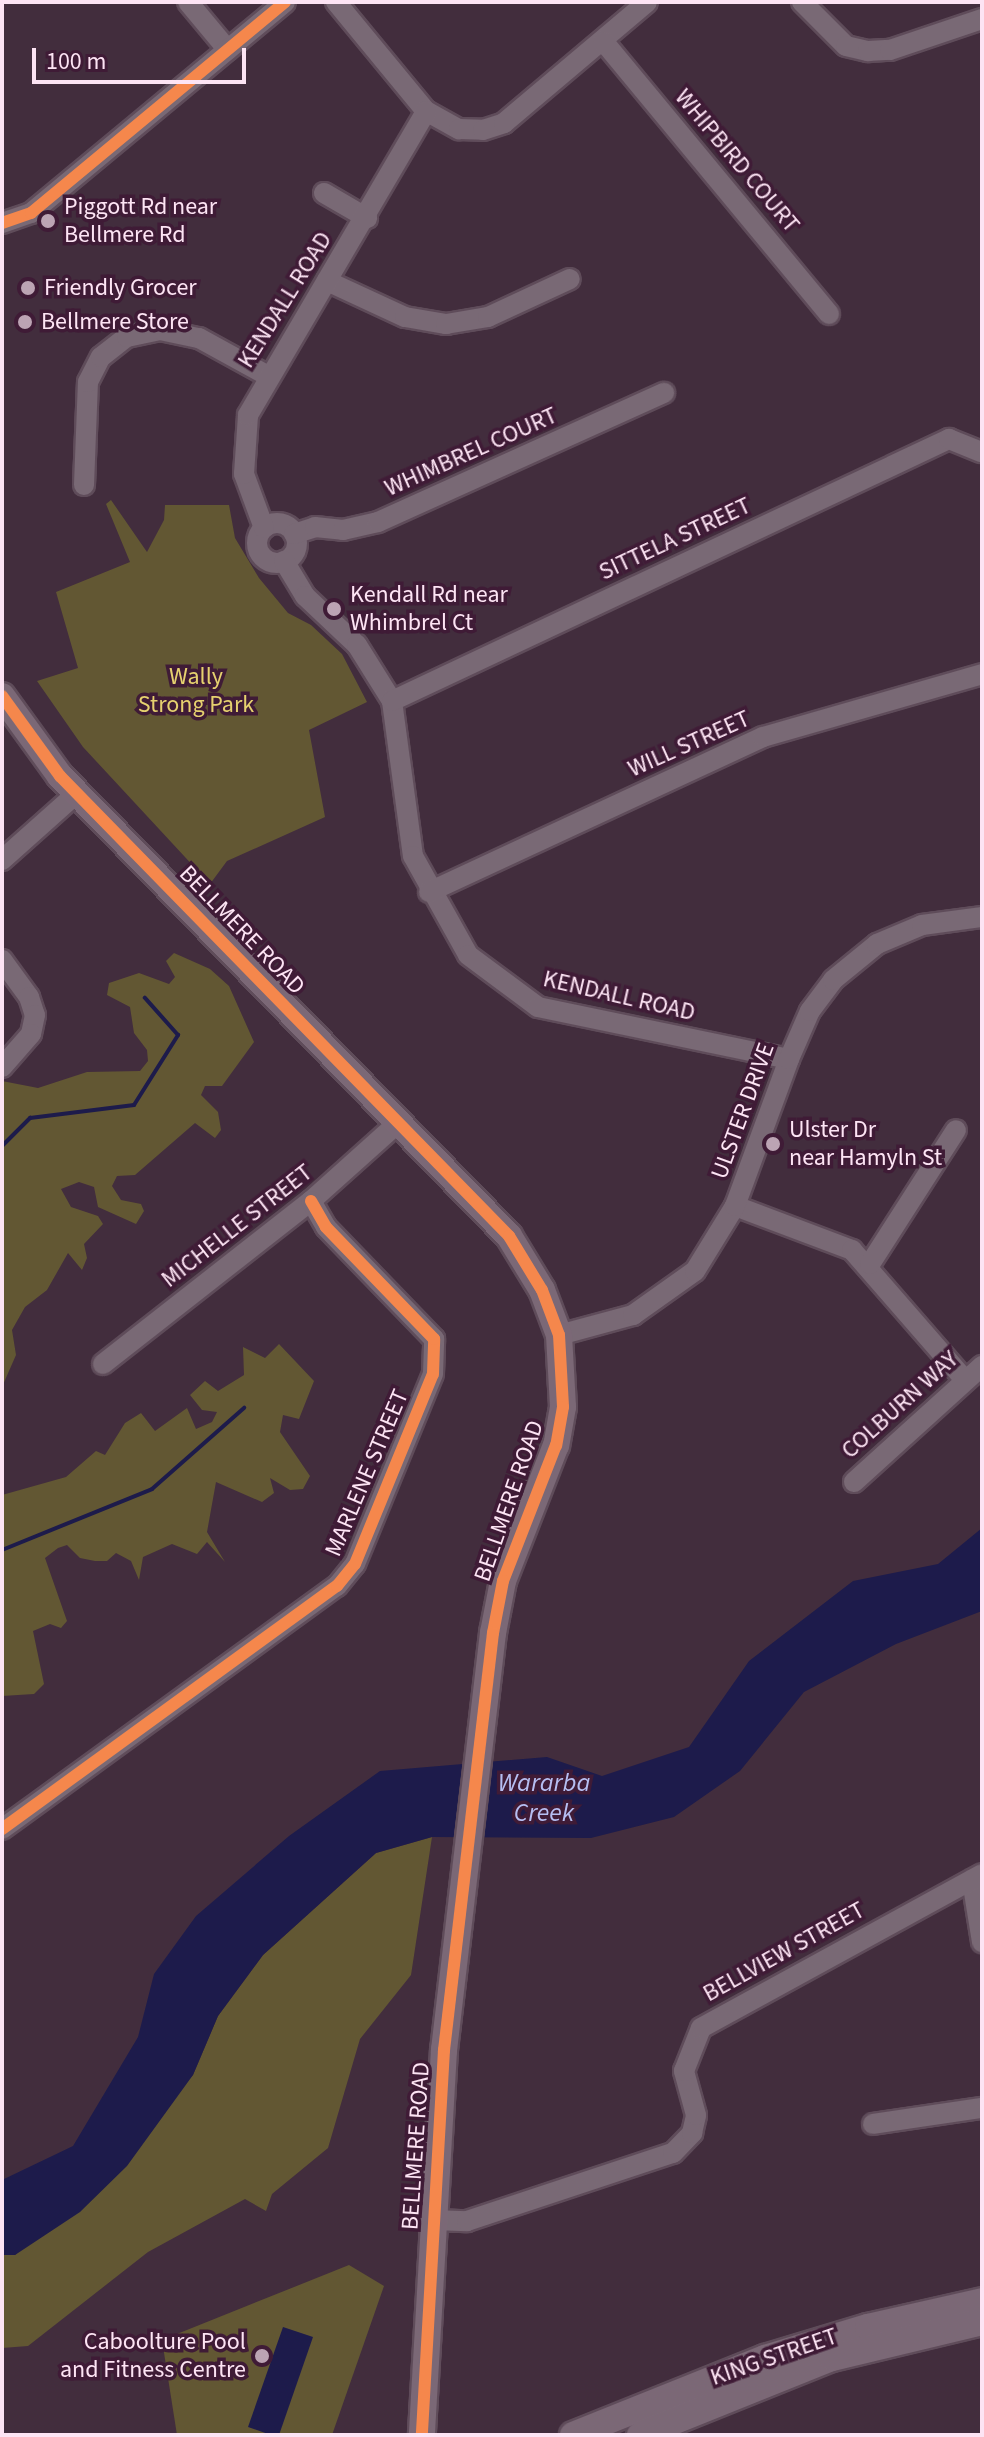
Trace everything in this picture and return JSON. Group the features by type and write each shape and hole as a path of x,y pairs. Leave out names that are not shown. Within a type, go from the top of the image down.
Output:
{"main road":[{"name":"BELLMERE ROAD","path":"2,696 35,747 76,794 399,1122 526,1258 559,1335 563,1407 556,1445 503,1581 482,1722 444,2050 422,2435"},
{"name":"KING STREET","path":"573,2435 765,2358 868,2327 982,2301"},
{"name":"KING STREET","path":"640,2435 832,2358 982,2322"}],"street":[{"path":"188,2 228,50"},
{"path":"2,223 31,213 285,2"},
{"path":"336,2 426,111 459,129 504,123 604,42 647,2"},
{"path":"808,4 846,46 868,51 890,50 982,19"},
{"name":"WHIPBIRD COURT","path":"604,42 829,314"},
{"name":"KENDALL ROAD","path":"264,528 248,491 242,452 248,415 268,376 367,218 426,111"},
{"path":"324,193 367,218"},
{"path":"327,281 405,317 446,324 488,317 570,279"},
{"path":"84,485 88,382 101,357 127,337 160,330 199,338 268,376"},
{"name":"WHIMBREL COURT","path":"294,534 315,527 343,530 378,522 664,393"},
{"name":"SITTELA STREET","path":"392,701 949,439 982,452"},
{"path":"283,524 294,534 295,550 284,561 273,563 260,554 257,543 264,528 283,524"},
{"name":"KENDALL ROAD","path":"284,561 305,596 357,645 392,701 413,856 429,892 468,955 538,1007 789,1059"},
{"name":"WILL STREET","path":"429,892 763,737 982,674"},
{"path":"2,860 76,794"},
{"name":"ULSTER DRIVE","path":"559,1335 633,1315 669,1293 695,1271 735,1206 789,1059 810,1011 833,980 877,944 922,925 982,917"},
{"path":"2,960 29,997 35,1015 31,1034 2,1067"},
{"name":"MICHELLE STREET","path":"103,1364 311,1201 399,1122"},
{"path":"870,1264 956,1130"},
{"name":"MARLENE STREET","path":"2,1829 337,1586 355,1564 433,1374 434,1339 326,1227 311,1201"},
{"path":"735,1206 852,1250 870,1264 965,1380"},
{"name":"COLBURN WAY","path":"854,1482 982,1366"},
{"path":"977,1877 982,1942"},
{"name":"BELLVIEW STREET","path":"433,2220 467,2221 673,2153 692,2133 696,2115 684,2071 701,2028 977,1877"},
{"path":"873,2124 982,2108"}],"green space":[{"name":"Wally Strong Park","path":"111,500 147,552 164,520 165,505 229,505 235,538 259,578 288,613 311,625 342,654 367,702 309,730 325,817 227,861 210,884 83,747 37,681 78,668 56,592 130,562 106,504"},
{"path":"174,953 210,969 229,986 254,1042 222,1086 205,1086 201,1095 218,1112 221,1130 215,1138 195,1123 135,1175 117,1176 112,1186 121,1200 141,1204 144,1211 136,1224 98,1207 94,1187 79,1182 61,1189 71,1207 98,1216 103,1224 84,1244 87,1258 82,1270 68,1253 47,1290 25,1307 12,1330 16,1355 2,1387 2,1081 38,1088 87,1072 140,1071 148,1061 147,1050 134,1033 130,1007 107,995 109,983 139,973 169,984 175,977 166,961"},
{"path":"279,1344 314,1381 299,1419 283,1415 280,1432 310,1476 303,1489 290,1490 270,1478 274,1493 262,1502 216,1482 207,1532 225,1562 207,1542 197,1554 172,1544 143,1557 139,1580 131,1561 116,1553 107,1561 95,1561 80,1558 67,1545 58,1548 45,1558 67,1621 61,1628 50,1624 33,1631 44,1684 34,1694 2,1696 2,1495 66,1477 96,1451 105,1455 125,1423 141,1413 155,1431 187,1408 196,1429 212,1422 217,1412 202,1410 190,1395 205,1381 218,1391 244,1375 243,1347 265,1358"},
{"path":"432,1837 411,1975 360,2039 328,2148 272,2194 266,2211 245,2199 148,2252 28,2346 2,2348 2,2255 15,2255 193,2075 218,2016 263,1955 376,1853"},
{"name":"Caboolture Pool and Fitness Centre","path":"349,2265 384,2286 332,2435 177,2435 162,2340"}],"water":[{"name":"Wararba Creek","path":"982,1528 982,1611 896,1644 804,1692 740,1771 674,1817 591,1838 432,1837 376,1853 263,1955 218,2016 193,2075 127,2166 80,2212 15,2255 2,2255 2,2180 73,2146 138,2037 154,1974 196,1916 289,1836 380,1771 547,1757 602,1776 689,1747 749,1661 853,1581 938,1564"},
{"path":"283,2327 313,2337 279,2435 271,2435 248,2427"}],"waterway":[{"path":"2,1146 30,1118 134,1105 178,1035 145,998"},
{"path":"2,1550 152,1489 244,1408"}],"cycle path":[{"path":"2,223 31,213 285,2"},
{"path":"2,696 60,776 509,1236 542,1290 559,1335 563,1407 556,1445 503,1581 493,1633 444,2050 422,2435"},
{"path":"2,1829 337,1586 355,1564 433,1374 434,1339 326,1227 311,1201"}],"place":[{"name":"Piggott Rd near Bellmere Rd","path":"48,221"},
{"name":"Friendly Grocer","path":"28,288"},
{"name":"Bellmere Store","path":"25,322"},
{"name":"Kendall Rd near Whimbrel Ct","path":"334,609"},
{"name":"Ulster Dr near Hamyln St","path":"773,1144"},
{"name":"Caboolture Pool and Fitness Centre","path":"262,2356"}]}
